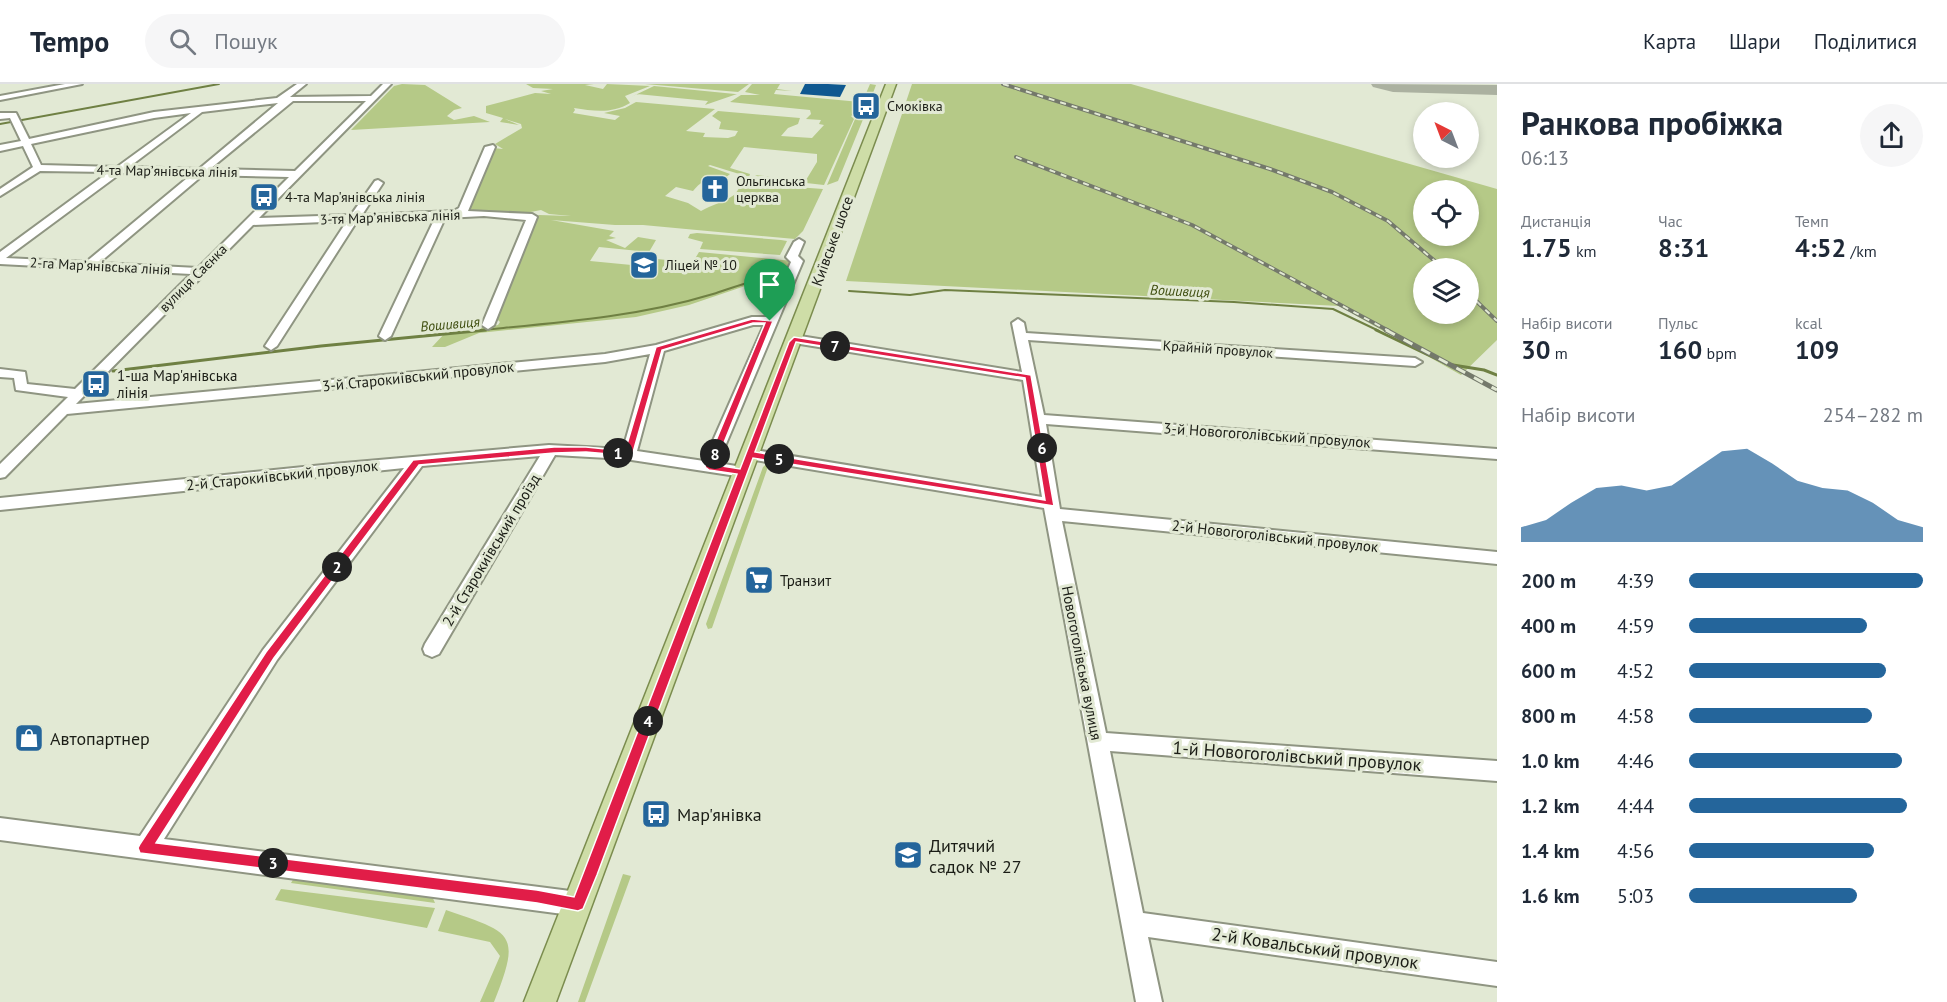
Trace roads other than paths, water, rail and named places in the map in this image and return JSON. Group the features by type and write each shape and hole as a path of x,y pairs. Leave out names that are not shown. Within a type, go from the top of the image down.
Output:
{"main road":[{"name":"Київське шосе","path":"540,1002 891,84"}],"street":[{"path":"0,98 78,84"},
{"path":"89,265 202,172 283,101 281,98 302,84"},
{"name":"вулиця Саєнка","path":"0,473 387,84"},
{"path":"0,148 146,116 283,101 373,98"},
{"path":"0,259 199,111"},
{"path":"0,116 15,119 38,168 0,193"},
{"path":"454,215 463,210 490,147"},
{"name":"4-та Марʼянівська лінія","path":"38,168 296,174"},
{"path":"271,346 378,183"},
{"name":"3-тя Марʼянівська лінія","path":"248,222 484,213 532,217 488,325"},
{"path":"385,336 441,216"},
{"path":"709,467 797,261 792,257 799,242"},
{"name":"2-га Марʼянівська лінія","path":"0,259 199,271"},
{"name":"3-й Старокиївський провулок","path":"62,410 605,358 658,349 752,321 770,321"},
{"name":"Крайній провулок","path":"1019,329 1415,362"},
{"name":"Новогоголівська вулиця","path":"1019,329 1149,1002"},
{"path":"794,339 1028,376"},
{"path":"629,454 658,349"},
{"path":"0,373 20,375 21,387 78,393"},
{"name":"3-й Новогоголівський провулок","path":"1038,419 1497,454"},
{"name":"2-й Старокиївський провулок","path":"0,504 549,450 586,449 709,467 746,463"},
{"name":"2-й Старокиївський проїзд","path":"432,649 548,457 549,450"},
{"path":"145,848 270,655 417,462"},
{"name":"2-й Новогоголівський провулок","path":"746,463 1052,509 1497,558"},
{"name":"1-й Новогоголівський провулок","path":"1098,741 1497,771"},
{"path":"0,829 578,904"},
{"name":"2-й Ковальський провулок","path":"1133,923 1497,974"}],"waterway":[{"path":"0,124 219,84"},
{"name":"Вошивиця","path":"471,331 623,314 683,302 757,281 784,281"},
{"name":"Вошивиця","path":"849,291 910,295 945,290 1234,302 1333,309 1379,331"},
{"name":"Вошивиця","path":"113,371 321,346 486,330"},
{"name":"Вошивиця","path":"1376,330 1447,364 1484,370 1497,375"}],"railway":[{"path":"1003,84 1270,169 1332,192 1388,221 1431,258"},
{"path":"1016,157 1192,225 1389,331"},
{"path":"1479,304 1497,321"},
{"path":"1386,330 1497,390"}],"place":[{"name":"Смоківка","path":"866,106"},
{"name":"Ольгинська церква","path":"715,189"},
{"name":"4-та Мар'янівська лінія","path":"264,197"},
{"name":"Ліцей № 10","path":"644,265"},
{"name":"1-ша Мар'янівська лінія","path":"96,384"},
{"name":"Транзит","path":"759,580"},
{"name":"Автопартнер","path":"29,738"},
{"name":"Мар'янівка","path":"656,814"},
{"name":"Дитячий садок № 27","path":"908,855"}]}
